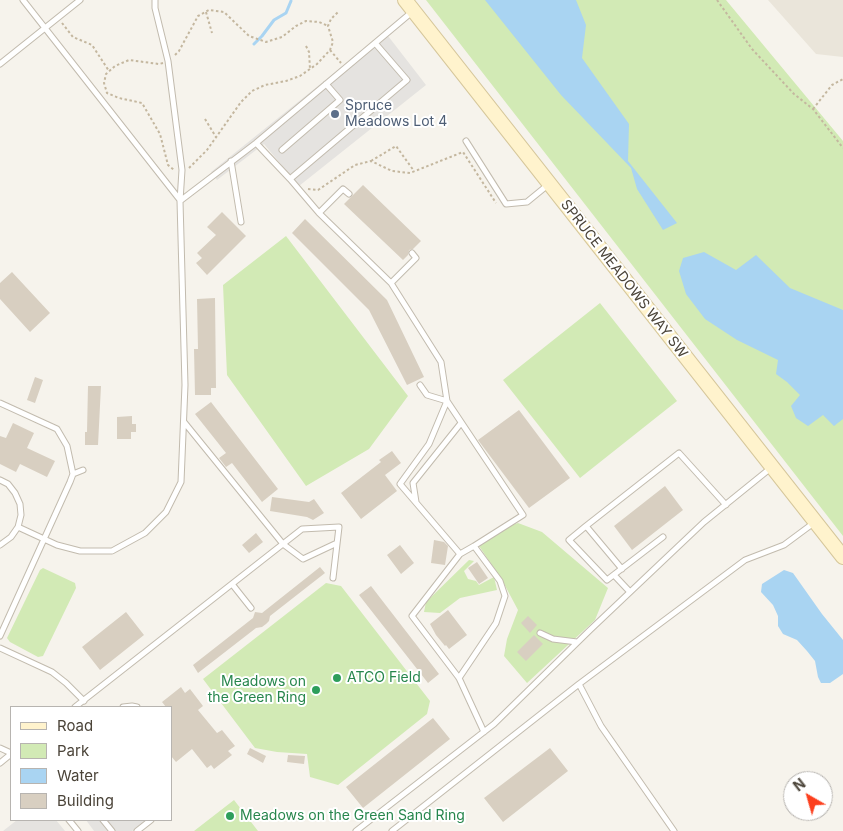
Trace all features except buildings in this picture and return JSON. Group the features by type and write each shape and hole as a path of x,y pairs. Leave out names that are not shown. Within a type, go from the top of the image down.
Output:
{"main road":[{"name":"SPRUCE MEADOWS WAY SW","path":"410,5 843,557"}],"lane":[{"path":"23,0 180,201"},
{"path":"0,64 80,0"},
{"path":"18,526 57,545 80,552 112,551 145,534 166,512 181,482 185,385 180,201 182,170 168,61 155,8 155,0"},
{"path":"180,201 231,160 256,143 375,43 410,5"},
{"path":"290,179 407,80 375,43"},
{"path":"282,150 340,100 326,84"},
{"path":"466,141 506,204 527,202 549,184"},
{"path":"256,143 319,213 391,283 441,362 447,401 523,515 460,554 412,616 459,678 484,732"},
{"path":"231,160 241,222"},
{"path":"319,213 343,189 350,194"},
{"path":"391,283 416,258 412,253"},
{"path":"420,385 427,395 447,401"},
{"path":"447,401 428,444 400,484 460,554"},
{"path":"0,403 57,428 67,446 73,474 1,633"},
{"path":"183,422 283,544 303,559 337,543"},
{"path":"416,503 413,483 461,423"},
{"path":"663,537 607,580 569,540 679,453 726,505"},
{"path":"356,831 494,724 577,642 704,522 772,467"},
{"path":"73,474 83,470"},
{"path":"0,480 8,484 20,504 18,526 11,537 0,545"},
{"path":"392,831 579,684 745,560 784,546 816,522"},
{"path":"586,526 622,568"},
{"path":"76,706 302,529 339,527 333,578"},
{"path":"459,678 496,623 505,596 500,581 474,546"},
{"path":"614,575 630,592"},
{"path":"232,584 251,608"},
{"path":"540,633 553,639 577,642"},
{"path":"0,648 52,672 66,682 84,701"},
{"path":"579,684 601,726 674,831"},
{"path":"70,821 78,831"},
{"path":"104,821 112,831"},
{"path":"142,821 145,825"},
{"path":"137,831 150,821"}],"path":[{"path":"717,0 752,49 794,94 812,109 843,148"},
{"path":"328,26 319,22 306,21 282,37 266,42 249,36 224,12 209,10 198,16 179,51 168,61 159,64 129,60 109,71 106,74 104,83 107,93 119,98 142,103 160,134 168,165 172,170 182,170 196,162 216,138 241,102 252,91 265,84 286,81 300,76 330,50 333,42 328,26 330,18 339,11"},
{"path":"206,12 212,33"},
{"path":"58,17 73,37 92,45 109,71"},
{"path":"306,46 309,52 310,69"},
{"path":"330,50 343,65"},
{"path":"812,109 832,86 843,80"},
{"path":"205,119 216,138"},
{"path":"298,189 318,190 355,165 371,161 396,146 414,171"},
{"path":"371,161 392,170 410,173 463,152 496,203"}],"shaded area":[{"path":"768,0 843,0 843,57 816,54"},
{"name":"Spruce Meadows Lot 4","path":"385,32 426,85 299,186 264,144 217,180 211,172"},
{"path":"16,821 57,821 65,831 3,831"},
{"path":"87,821 146,821 132,831 94,831"}],"green space":[{"path":"426,0 726,0 843,141 843,536"},
{"path":"286,236 408,396 369,449 306,486 227,375 223,285"},
{"path":"600,303 677,401 580,478 503,380"},
{"path":"518,523 542,532 608,588 595,620 527,683 504,656 507,639 518,610 502,580 479,546 494,531"},
{"path":"469,560 474,561 464,571 468,579 476,581 479,585 494,577 497,590 460,598 440,613 424,612 426,602"},
{"path":"43,568 75,583 76,588 43,656 38,657 10,642 7,638 40,570"},
{"name":"Meadows on the Green Ring","path":"326,583 341,586 430,701 427,714 338,785 310,777 307,754 255,748 203,679"},
{"name":"Meadows on the Green Sand Ring","path":"234,800 258,831 194,831"}],"water":[{"path":"485,0 576,0 586,25 582,58 629,124 628,161 677,223 663,230 637,189 631,168 561,95"},
{"path":"704,252 736,270 756,255 790,288 843,310 843,419 834,426 823,415 808,426 796,418 791,406 800,395 776,374 778,360 737,340 705,319 686,294 679,271 683,258"},
{"path":"784,570 793,573 843,640 843,674 830,683 821,683 815,661 797,640 783,634 778,626 778,616 773,605 761,592 762,584"}],"waterway":[{"path":"254,44 274,20 286,13 291,1"}],"place":[{"name":"Spruce Meadows Lot 4","path":"335,114"},
{"name":"ATCO Field","path":"337,678"},
{"name":"Meadows on the Green Ring","path":"316,690"},
{"name":"Meadows on the Green Sand Ring","path":"230,816"}]}
